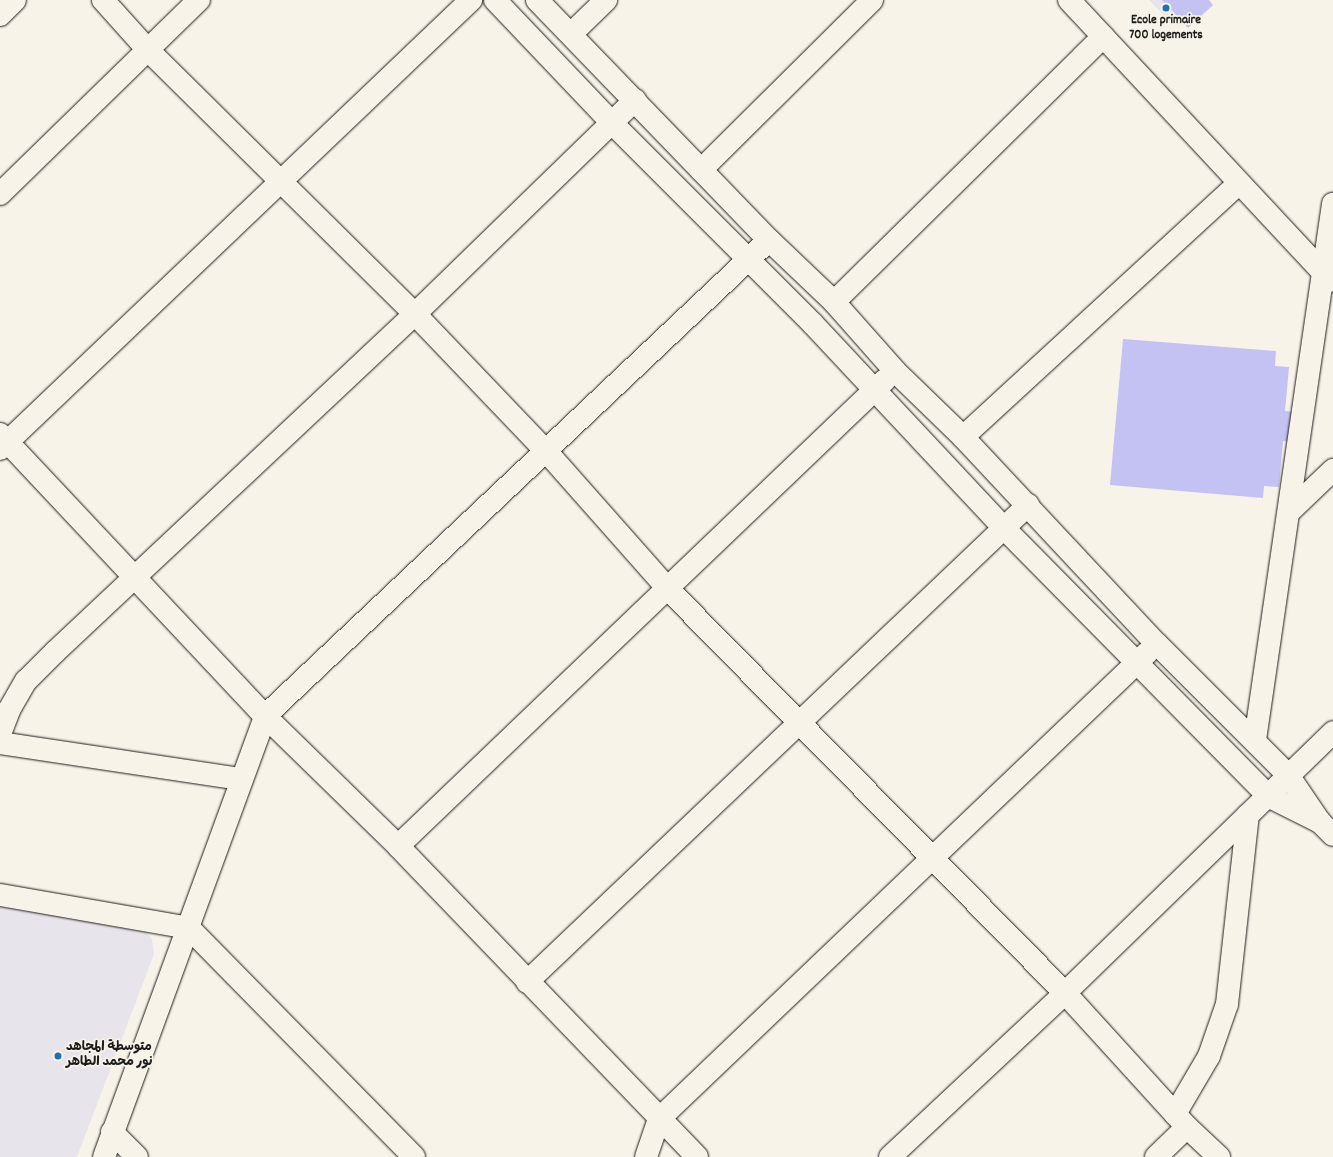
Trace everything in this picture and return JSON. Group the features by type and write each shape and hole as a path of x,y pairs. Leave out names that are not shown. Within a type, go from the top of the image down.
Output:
{"street":[{"path":"0,15 15,0"},
{"path":"103,0 148,50 415,314 546,451 667,588 1065,993 1181,1120 1219,1157"},
{"path":"0,194 199,0"},
{"path":"471,0 282,182 3,442 135,577 265,716 398,846 526,982 602,1056 659,1119 697,1157"},
{"path":"495,0 612,123 748,258 875,390 1004,528 1268,796 1326,828"},
{"path":"537,0 769,240 834,302 895,371 963,437 1157,644 1255,740 1288,775 1326,828"},
{"path":"571,34 606,0"},
{"path":"701,170 872,0"},
{"path":"1068,0 1167,102 1239,183 1328,279"},
{"path":"834,302 1103,36"},
{"path":"0,734 9,710 26,681 415,314 635,100"},
{"path":"963,437 1239,183"},
{"path":"1255,740 1289,512 1328,279 1333,204"},
{"path":"104,1157 189,928 240,779 265,716 748,258 769,240"},
{"path":"398,846 895,371"},
{"path":"1289,512 1333,470"},
{"path":"526,982 1028,505"},
{"path":"646,1157 659,1119 1157,644"},
{"path":"890,1157 1065,993 1333,732"},
{"path":"0,743 240,779"},
{"path":"1156,1157 1181,1120 1209,1056 1227,1004 1248,815"},
{"path":"0,895 189,928 414,1157"},
{"path":"112,1132 136,1157"}],"shaded area":[{"name":"Ecole primaire 700 logements","path":"1149,0 1183,0 1166,17"},
{"name":"متوسطة المجاهد نور محمد الطاهر","path":"0,906 144,930 152,939 154,954 77,1157 0,1157"}],"building":[{"path":"1162,0 1209,0 1213,5 1188,28"},
{"path":"1123,339 1276,351 1275,366 1289,367 1285,411 1295,412 1292,442 1283,441 1279,487 1264,486 1263,498 1110,485"}],"place":[{"name":"Ecole primaire 700 logements","path":"1166,8"},
{"name":"متوسطة المجاهد نور محمد الطاهر","path":"58,1056"}]}
